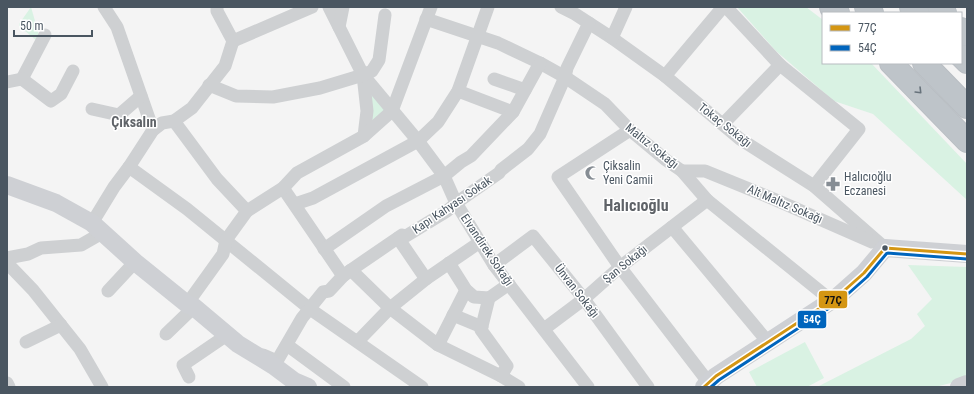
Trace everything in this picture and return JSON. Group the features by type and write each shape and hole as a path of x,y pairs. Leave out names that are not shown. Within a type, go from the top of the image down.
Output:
{"highway":[{"path":"892,64 967,141"},
{"path":"925,64 967,107"}],"street":[{"path":"104,7 117,27 153,130"},
{"path":"7,258 28,254 42,248 81,245 97,228 114,187 153,130 162,123 174,121 192,108 225,66 233,41 217,7"},
{"path":"233,41 312,7"},
{"path":"328,7 340,27 363,75 367,111 364,136"},
{"path":"340,27 343,7"},
{"path":"166,334 190,306 223,254 226,240 247,211 283,188 297,173 364,136 392,111 431,7"},
{"path":"295,204 313,198 418,140 438,122 458,91 488,7"},
{"name":"Tokaç Sokağı","path":"561,7 577,10 588,23 612,38 665,76 740,139 814,186 885,248"},
{"path":"612,38 626,7"},
{"path":"665,76 723,7"},
{"path":"726,7 780,65 859,129 814,186"},
{"path":"209,85 236,96 273,97 320,88 363,75 372,71 379,60 385,15"},
{"name":"Maltız Sokağı","path":"426,19 498,43 540,63 604,104 630,130 666,160 682,171 707,200 832,301"},
{"name":"Kapı Kahyası Sokak","path":"233,339 277,361 302,318 324,292 329,291 347,273 398,238 406,236 447,211 528,149 540,134 565,78 567,68 588,23"},
{"path":"22,80 45,35"},
{"path":"324,249 386,206 444,176 471,156 513,112 540,63"},
{"path":"723,124 780,65"},
{"path":"7,82 22,80 51,101 61,94 73,71"},
{"name":"Elvandirek Sokağı","path":"363,75 418,140 444,176 456,203 494,265 588,387"},
{"path":"494,79 525,90"},
{"path":"458,91 513,112"},
{"path":"92,109 119,115 141,96"},
{"path":"174,121 217,179 247,211"},
{"path":"630,130 558,177 620,267 707,385 716,376 832,301 864,273 885,248 967,254"},
{"path":"129,167 187,209 310,309 422,387"},
{"name":"Alt Maltız Sokağı","path":"682,171 705,171 776,200 885,248"},
{"path":"7,185 56,203 97,228 135,262 233,339 294,381 308,387"},
{"path":"283,188 324,249 347,273 438,345 501,376 519,387"},
{"name":"Şan Sokağı","path":"544,329 584,299 620,267 707,200"},
{"path":"672,228 768,342"},
{"name":"Ünvan Sokağı","path":"494,265 533,236 584,299 648,387"},
{"path":"398,238 426,279"},
{"path":"356,340 360,338 390,308 426,279 480,242"},
{"path":"108,291 135,262"},
{"path":"7,264 33,290 80,349 96,384"},
{"path":"449,264 466,290 474,297 489,298 509,284"},
{"path":"438,345 466,290"},
{"path":"489,298 481,330 507,366 501,376"},
{"path":"453,315 482,327"},
{"path":"26,342 61,325"},
{"path":"189,377 183,366 233,339"},
{"path":"287,344 344,387"},
{"path":"7,383 9,387"},
{"path":"959,387 967,384"}],"green space":[{"path":"31,7 39,35 36,40 19,26"},
{"path":"737,7 806,7 822,19 822,64 872,64 967,164 967,200 873,114 834,101 776,51"},
{"path":"363,75 392,111 364,136"},
{"path":"908,265 967,267 967,379 935,387 817,387 911,339 925,326 917,314 932,299"},
{"path":"805,342 824,378 807,387 757,387 749,372"}],"transit line":[{"name":"77Ç","path":"704,387 716,376 837,297 864,273 885,248 967,254"},
{"name":"54Ç","path":"711,387 719,380 840,301 867,277 887,253 967,259"}],"place":[{"name":"Çiksalin Yeni Camii","path":"592,173"},
{"name":"Halıcıoğlu Eczanesi","path":"833,184"}],"district":[{"name":"Çıksalın","path":"134,122"},
{"name":"Halıcıoğlu","path":"636,205"}]}
